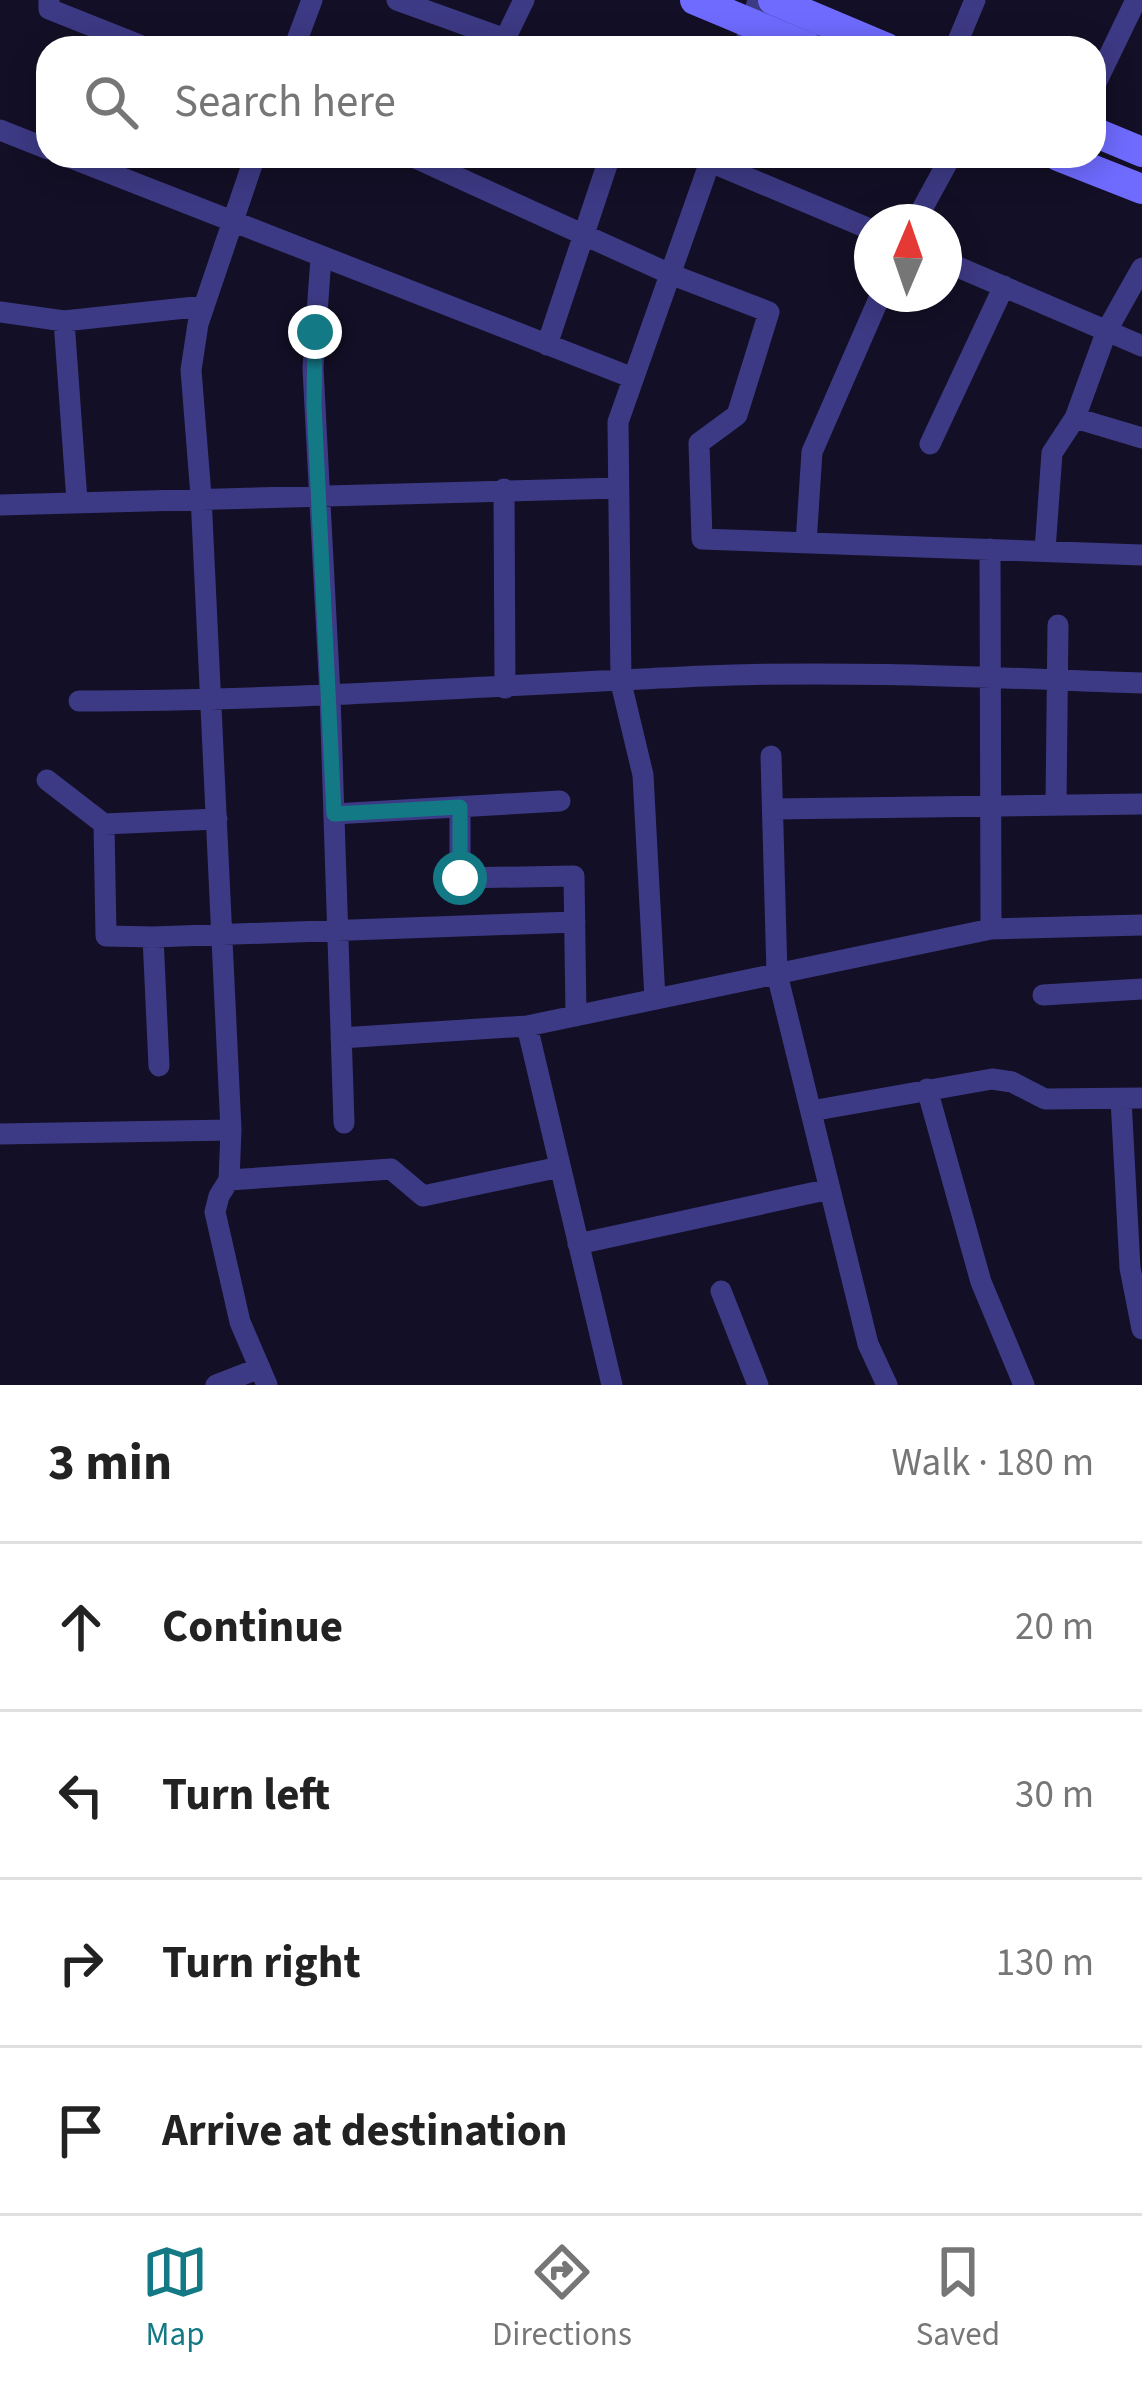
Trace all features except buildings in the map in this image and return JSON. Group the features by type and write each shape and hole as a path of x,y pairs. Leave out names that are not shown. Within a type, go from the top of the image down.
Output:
{"main road":[{"path":"695,0 835,36"},
{"path":"757,18 789,36"},
{"path":"1106,137 1142,152"},
{"path":"1089,168 1142,189"}],"street":[{"path":"49,0 49,9 118,36"},
{"path":"298,36 312,0"},
{"path":"397,0 498,36"},
{"path":"507,36 524,0"},
{"path":"960,36 976,0"},
{"path":"1106,62 1136,0"},
{"path":"0,130 36,144"},
{"path":"96,168 634,378"},
{"path":"216,1385 264,1376 240,1322 215,1212 229,1180 231,1130 201,496 190,370 204,306 252,168"},
{"path":"437,168 670,274 769,312 737,416 699,443 702,538 1142,555"},
{"path":"547,345 606,168"},
{"path":"655,999 643,775 620,683 618,422 703,168"},
{"path":"729,168 854,222"},
{"path":"925,204 944,168"},
{"path":"321,258 313,368 344,1123"},
{"path":"962,268 1142,346"},
{"path":"1045,550 1052,453 1075,418 1107,330 1142,268"},
{"path":"930,444 1004,286"},
{"path":"0,311 64,320 204,306"},
{"path":"806,543 812,452 873,312"},
{"path":"64,320 77,502"},
{"path":"1075,418 1142,438"},
{"path":"0,505 618,488"},
{"path":"504,489 505,688"},
{"path":"990,549 992,928"},
{"path":"1057,804 1058,626"},
{"path":"79,700 211,701 706,676 1142,682"},
{"path":"771,756 777,974 868,1344 887,1385"},
{"path":"47,780 104,824 217,819"},
{"path":"334,814 560,801"},
{"path":"773,809 1142,804"},
{"path":"460,807 460,878 574,877 576,1016"},
{"path":"104,824 106,936 575,922"},
{"path":"341,1039 526,1026 992,928 1142,925"},
{"path":"153,937 158,1066"},
{"path":"1043,995 1142,989"},
{"path":"526,1026 611,1385"},
{"path":"811,1111 992,1079 1012,1082 1045,1099 1132,1098 1130,1268 1142,1329"},
{"path":"927,1089 981,1282 1024,1385"},
{"path":"0,1134 231,1130"},
{"path":"229,1180 391,1169 423,1196 560,1167"},
{"path":"578,1244 830,1190"},
{"path":"721,1291 758,1385"}],"route":[{"path":"315,332 314,405 334,814 460,807 460,878"}]}
